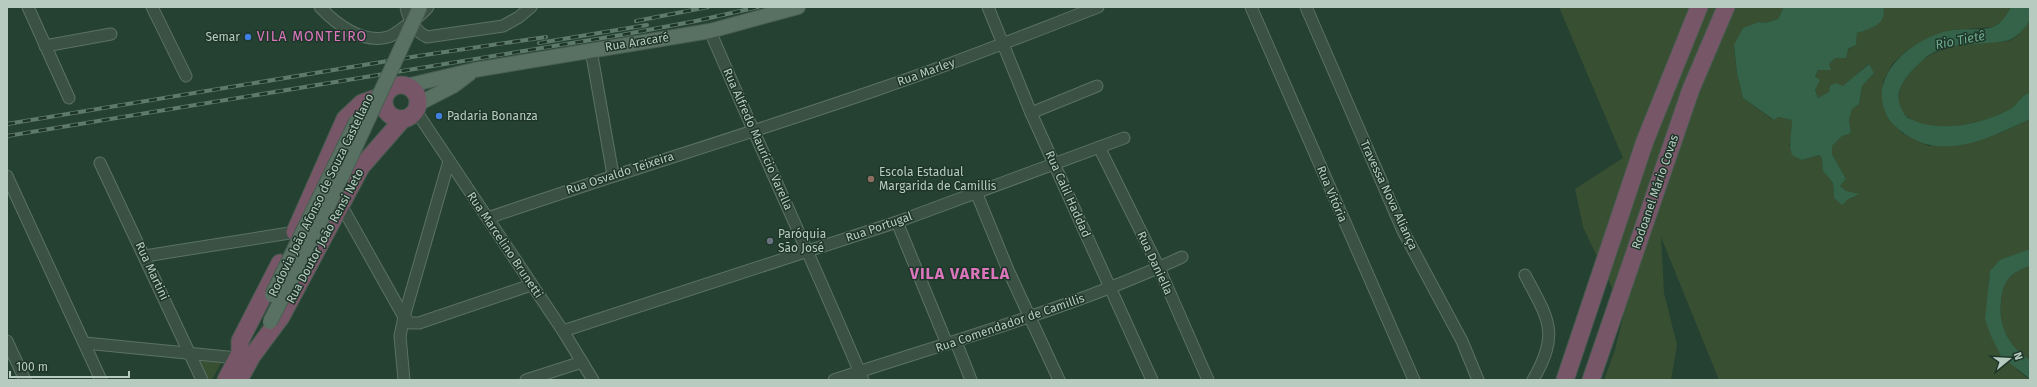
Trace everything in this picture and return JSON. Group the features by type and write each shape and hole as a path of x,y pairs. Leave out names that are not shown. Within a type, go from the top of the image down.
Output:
{"highway":[{"name":"Rodoanel Mário Covas","path":"1565,380 1645,141 1699,7"},
{"name":"Rodoanel Mário Covas","path":"1591,380 1691,88 1726,7"},
{"path":"243,356 240,340 296,232 345,119 362,103 386,95 394,86 406,86 414,91 412,111 392,116 385,107 386,95"},
{"name":"Rua Doutor João Rensi Neto","path":"243,356 281,317 361,167 412,111"},
{"name":"Rodovia João Afonso de Souza Castellano","path":"226,380 243,356"},
{"name":"Rodovia João Afonso de Souza Castellano","path":"239,380 243,356"}],"main road":[{"name":"Rodovia João Afonso de Souza Castellano","path":"266,317 410,7"},
{"name":"Rodovia João Afonso de Souza Castellano","path":"243,356 323,217 420,7"},
{"name":"Rua Aracaré","path":"406,86 474,70 710,30 798,7"},
{"name":"Rua Aracaré","path":"412,111 453,86 474,70"}],"street":[{"path":"28,7 69,98"},
{"path":"152,7 186,76"},
{"path":"320,7 332,20 344,28 364,36 387,37 423,14 428,7"},
{"path":"406,7 411,22 423,35 432,36 503,26 519,18 531,7"},
{"name":"Rua Calil Haddad","path":"988,7 1002,45 1152,380"},
{"name":"Rua Marley","path":"752,130 879,89 1002,45 1098,7"},
{"name":"Rua Vitória","path":"1251,7 1414,380"},
{"name":"Travessa Nova Aliança","path":"1306,7 1403,231 1462,341 1478,380"},
{"name":"Rua Alfredo Maurício Varella","path":"710,30 752,130 808,251 861,376"},
{"path":"45,46 111,34"},
{"path":"591,50 613,174"},
{"path":"1032,113 1097,86"},
{"name":"Rua Marcelino Brunetti","path":"412,111 449,161 488,218 531,285 563,331 593,380"},
{"name":"Rua Osvaldo Teixeira","path":"488,218 613,174 752,130"},
{"name":"Rua Portugal","path":"563,331 897,222 1124,138"},
{"name":"Rua Daniella","path":"1099,147 1159,268 1208,380"},
{"path":"404,380 400,336 404,316 449,161"},
{"name":"Rua Martini","path":"100,163 191,353 202,380"},
{"path":"7,176 85,342 101,380"},
{"path":"976,192 1008,270 1059,380"},
{"path":"341,205 404,316 410,323 419,323 531,285"},
{"path":"897,222 951,343 971,380"},
{"path":"145,256 296,232"},
{"name":"Rua Comendador de Camillis","path":"834,380 861,376 1110,288 1182,257"},
{"path":"1526,275 1548,317 1550,339 1544,361 1533,380"},
{"path":"7,341 25,380"},
{"path":"85,342 191,353 243,356"},
{"path":"526,380 582,362"}],"shaded area":[{"path":"1559,7 1784,7 1778,19 1766,23 1759,22 1734,45 1737,73 1743,98 1773,120 1778,117 1792,120 1792,138 1789,145 1802,160 1819,155 1823,158 1823,171 1833,183 1834,198 1847,200 1853,198 1840,186 1846,179 1832,154 1832,146 1842,136 1851,133 1849,120 1852,109 1859,104 1862,86 1874,73 1868,64 1843,87 1818,98 1815,77 1818,70 1831,70 1829,64 1835,58 1856,45 1857,33 1873,27 1884,13 1883,7 2011,7 2005,19 1993,27 1952,30 1908,50 1892,64 1883,82 1888,118 1902,133 1929,146 1998,134 2030,119 2030,249 2006,259 1994,266 1989,280 1989,291 2017,370 2030,380 1719,380 1661,237 1664,293 1677,345 1671,380 1604,380 1615,350 1624,313 1583,227 1575,189 1623,158"},
{"path":"2030,20 2030,93 2024,95 2012,108 1979,122 1940,127 1918,123 1903,113 1899,102 1901,87 1909,74 1925,58 1944,49 1976,43 2003,42 2011,40 2019,34"},
{"path":"2030,266 2030,360 2016,349 2006,335 2001,319 2001,301 2004,287 2011,276"},
{"path":"198,357 222,361 212,380 208,380"}],"water":[{"path":"1784,7 1883,7 1883,18 1877,25 1857,33 1856,45 1848,49 1846,58 1835,58 1829,64 1831,70 1818,70 1815,77 1820,80 1815,90 1818,98 1829,92 1830,86 1835,83 1843,86 1869,64 1874,73 1862,86 1859,104 1852,109 1849,120 1851,133 1842,136 1832,146 1832,154 1846,179 1840,186 1846,191 1859,194 1847,200 1842,205 1834,198 1833,183 1823,171 1822,158 1819,155 1802,160 1792,155 1790,143 1792,120 1778,117 1774,120 1743,98 1737,73 1734,45 1743,28 1759,22 1766,23 1778,19"},
{"name":"Rio Tietê","path":"2011,7 2030,7 2029,22 2018,34 2009,40 1954,46 1933,53 1920,62 1906,78 1899,92 1899,101 1904,113 1910,119 1926,125 1951,126 1977,122 2002,113 2012,108 2024,95 2030,93 2030,119 1996,135 1978,141 1960,145 1943,146 1926,144 1909,137 1893,124 1884,110 1882,93 1888,72 1903,55 1922,41 1944,32 1959,29 1984,29 1993,27 2004,18"},
{"path":"2030,249 2030,266 2011,276 2004,287 2001,301 2001,319 2006,335 2016,349 2030,360 2030,379 2001,356 1991,336 1985,319 1990,271 2000,260"}],"railway":[{"path":"636,21 708,7"},
{"path":"7,136 621,35 696,21 758,7"},
{"path":"539,43 647,25"},
{"path":"7,124 418,56 546,37"}],"place":[{"name":"Semar","path":"248,37"},
{"name":"Padaria Bonanza","path":"439,116"},
{"name":"Escola Estadual Margarida de Camillis","path":"871,179"},
{"name":"Paróquia São José","path":"770,241"}],"district":[{"name":"VILA MONTEIRO","path":"312,36"},
{"name":"VILA VARELA","path":"960,273"}]}
